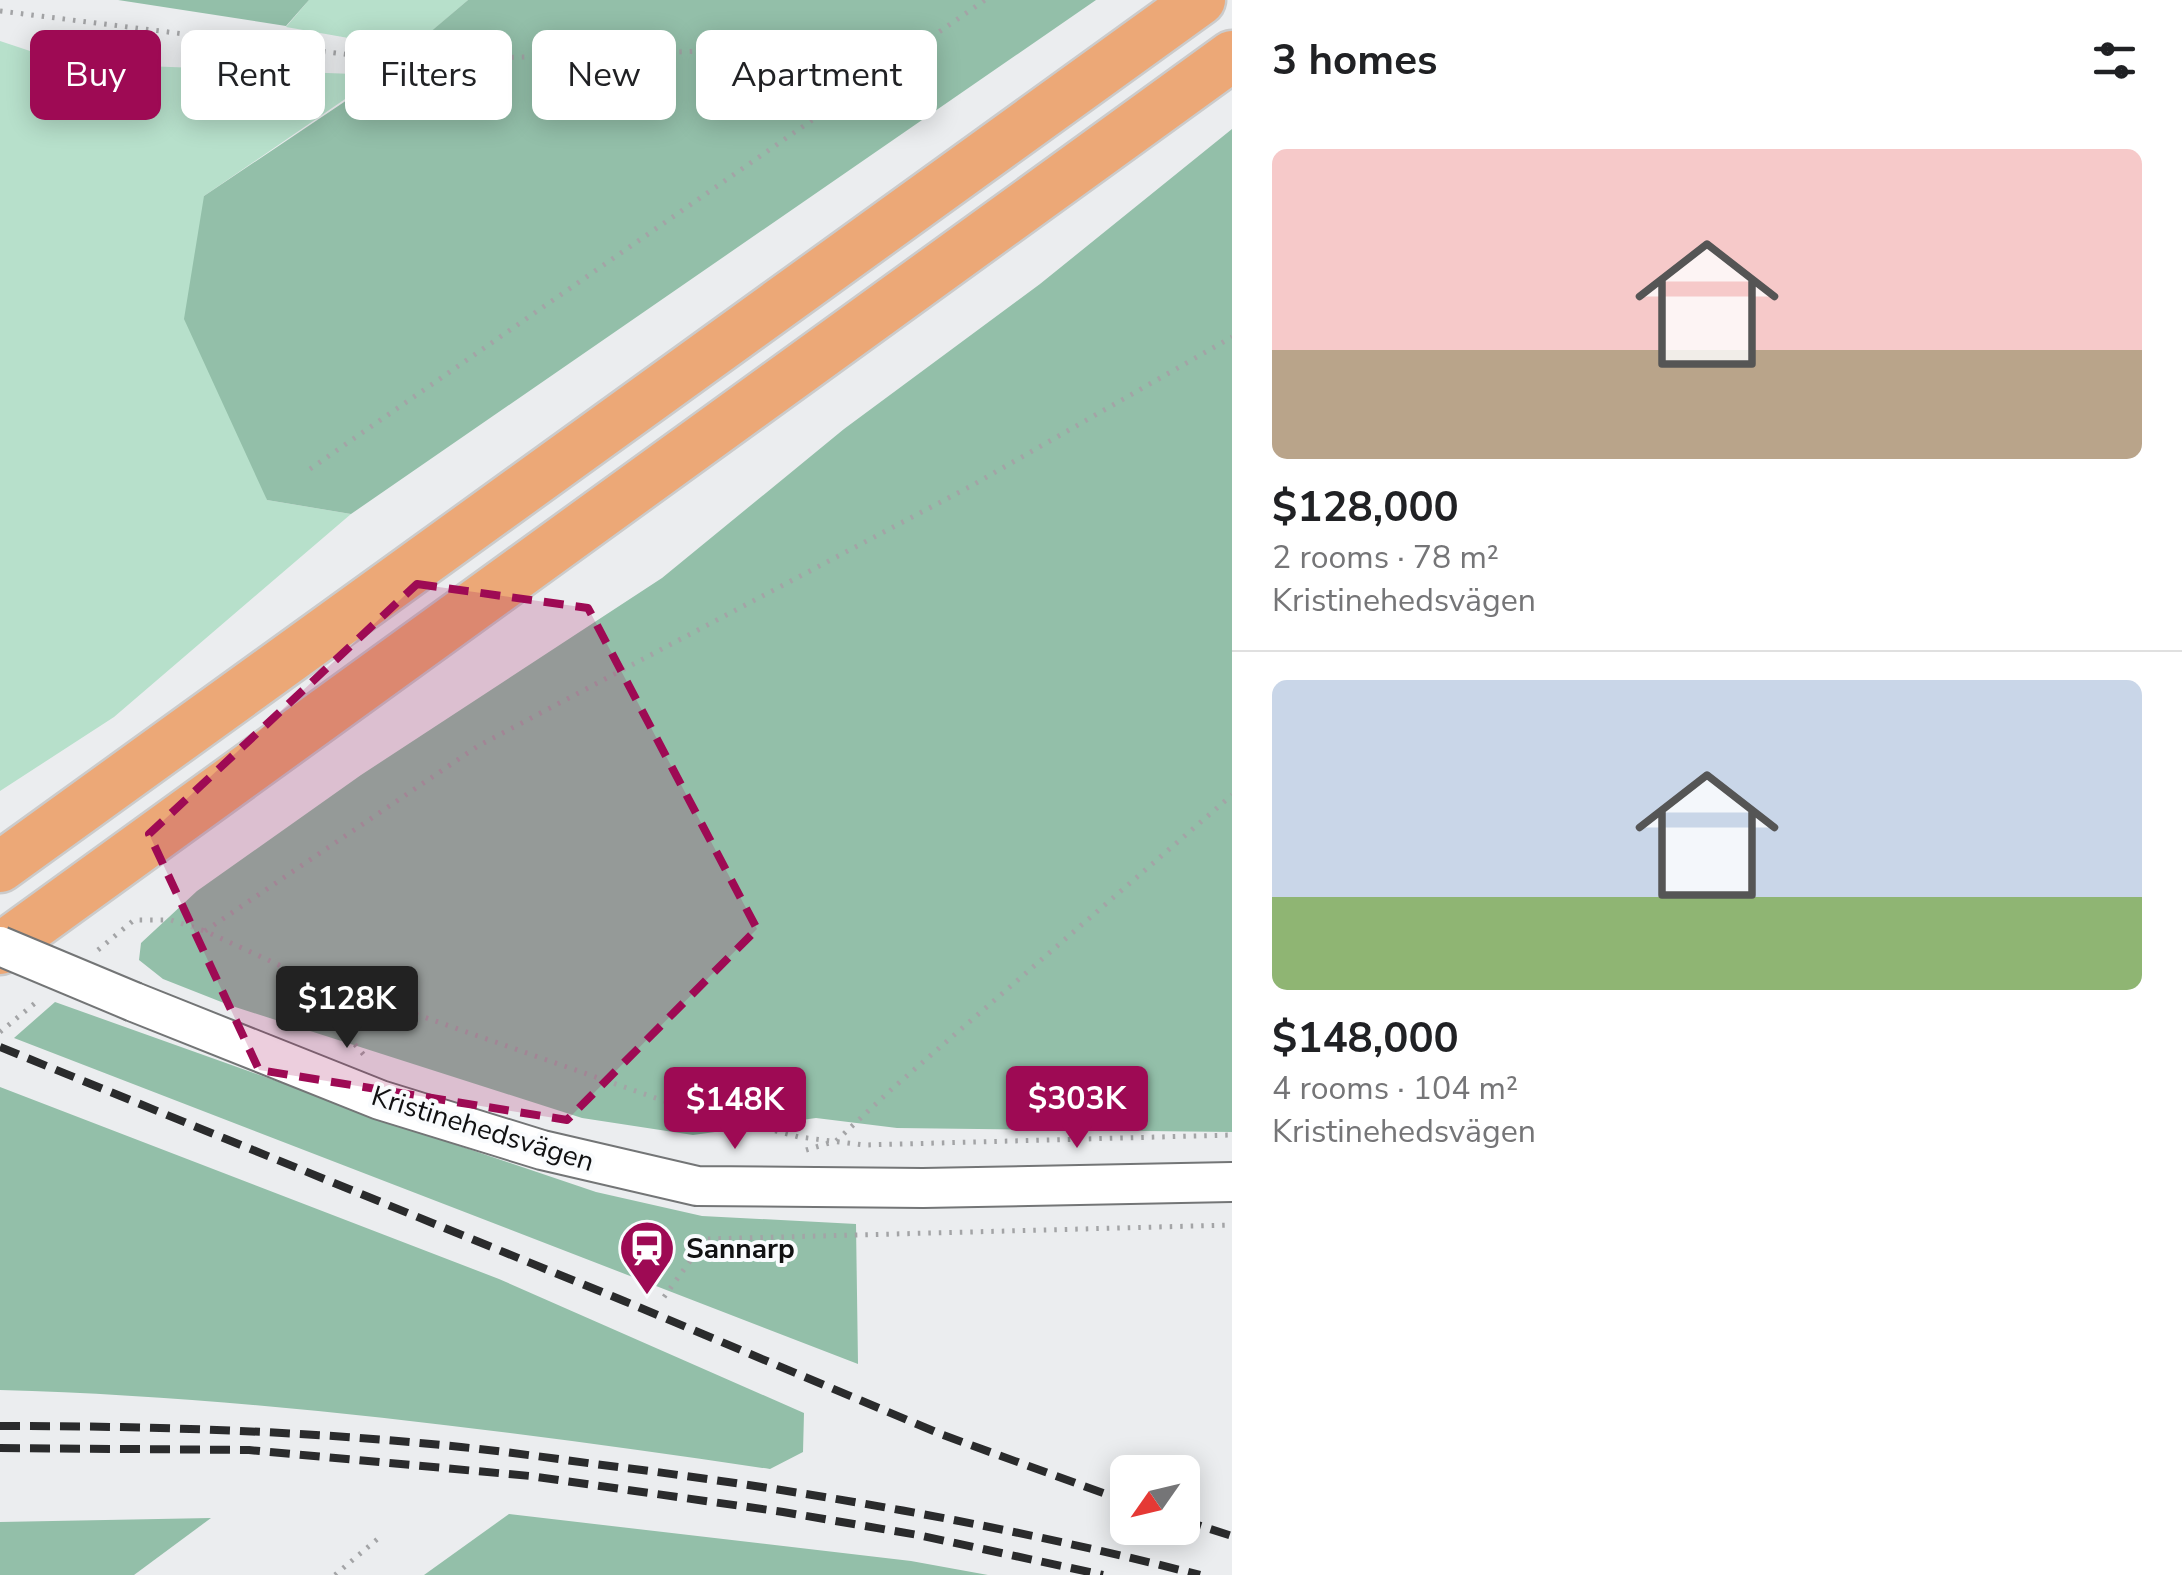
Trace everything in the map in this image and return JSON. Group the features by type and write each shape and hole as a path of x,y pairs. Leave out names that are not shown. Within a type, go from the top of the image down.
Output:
{"highway":[{"path":"0,867 1200,0"},
{"path":"0,948 1232,56"}],"street":[{"name":"Kristinehedsvägen","path":"0,948 380,1100 542,1150 697,1186 923,1188 1232,1182"}],"path":[{"path":"937,33 984,0"},
{"path":"0,11 400,61 696,51"},
{"path":"310,469 813,120"},
{"path":"1232,337 970,486 478,746 205,931 292,971 670,1102 799,1137 864,1145 1232,1135"},
{"path":"836,1141 1232,795"},
{"path":"292,971 366,1057"},
{"path":"664,1297 706,1240 1232,1225"},
{"path":"335,1575 381,1536"}],"highlighted area":[{"path":"417,584 588,608 757,929 567,1120 259,1070 149,834"}],"green space":[{"path":"118,0 309,0 286,26"},
{"path":"309,0 468,0 433,30 345,30 345,37 325,34 325,30 286,27"},
{"path":"468,0 1096,0 937,110 937,30 696,30 696,120 922,120 351,514 267,500 184,319 204,196 317,120 325,120 325,115 345,101 345,120 512,120 512,30 433,30"},
{"path":"0,41 30,51 30,120 161,120 161,67 181,67 181,120 315,120 204,196 267,500 351,514 114,717 0,791"},
{"path":"325,73 345,74 345,99 325,113"},
{"path":"1232,129 1232,1132 897,1128 816,1118 693,1135 582,1118 229,1005 163,979 139,960 141,943 197,891 361,775 662,578 844,429 1040,284"},
{"path":"55,1002 596,1192 702,1216 856,1224 858,1364 14,1038"},
{"path":"0,1087 499,1279 804,1413 803,1452 770,1469 290,1408 0,1390"},
{"path":"509,1514 911,1561 988,1575 424,1575"},
{"path":"211,1518 134,1575 0,1575 0,1522"}],"railway":[{"path":"0,1047 943,1435 1110,1495"},
{"path":"0,1426 289,1433 504,1452 918,1513 1200,1575"},
{"path":"0,1448 249,1450 530,1476 918,1535 1103,1575"},
{"path":"1200,1526 1232,1536"}],"place":[{"name":"Sannarp","path":"647,1297"}]}
